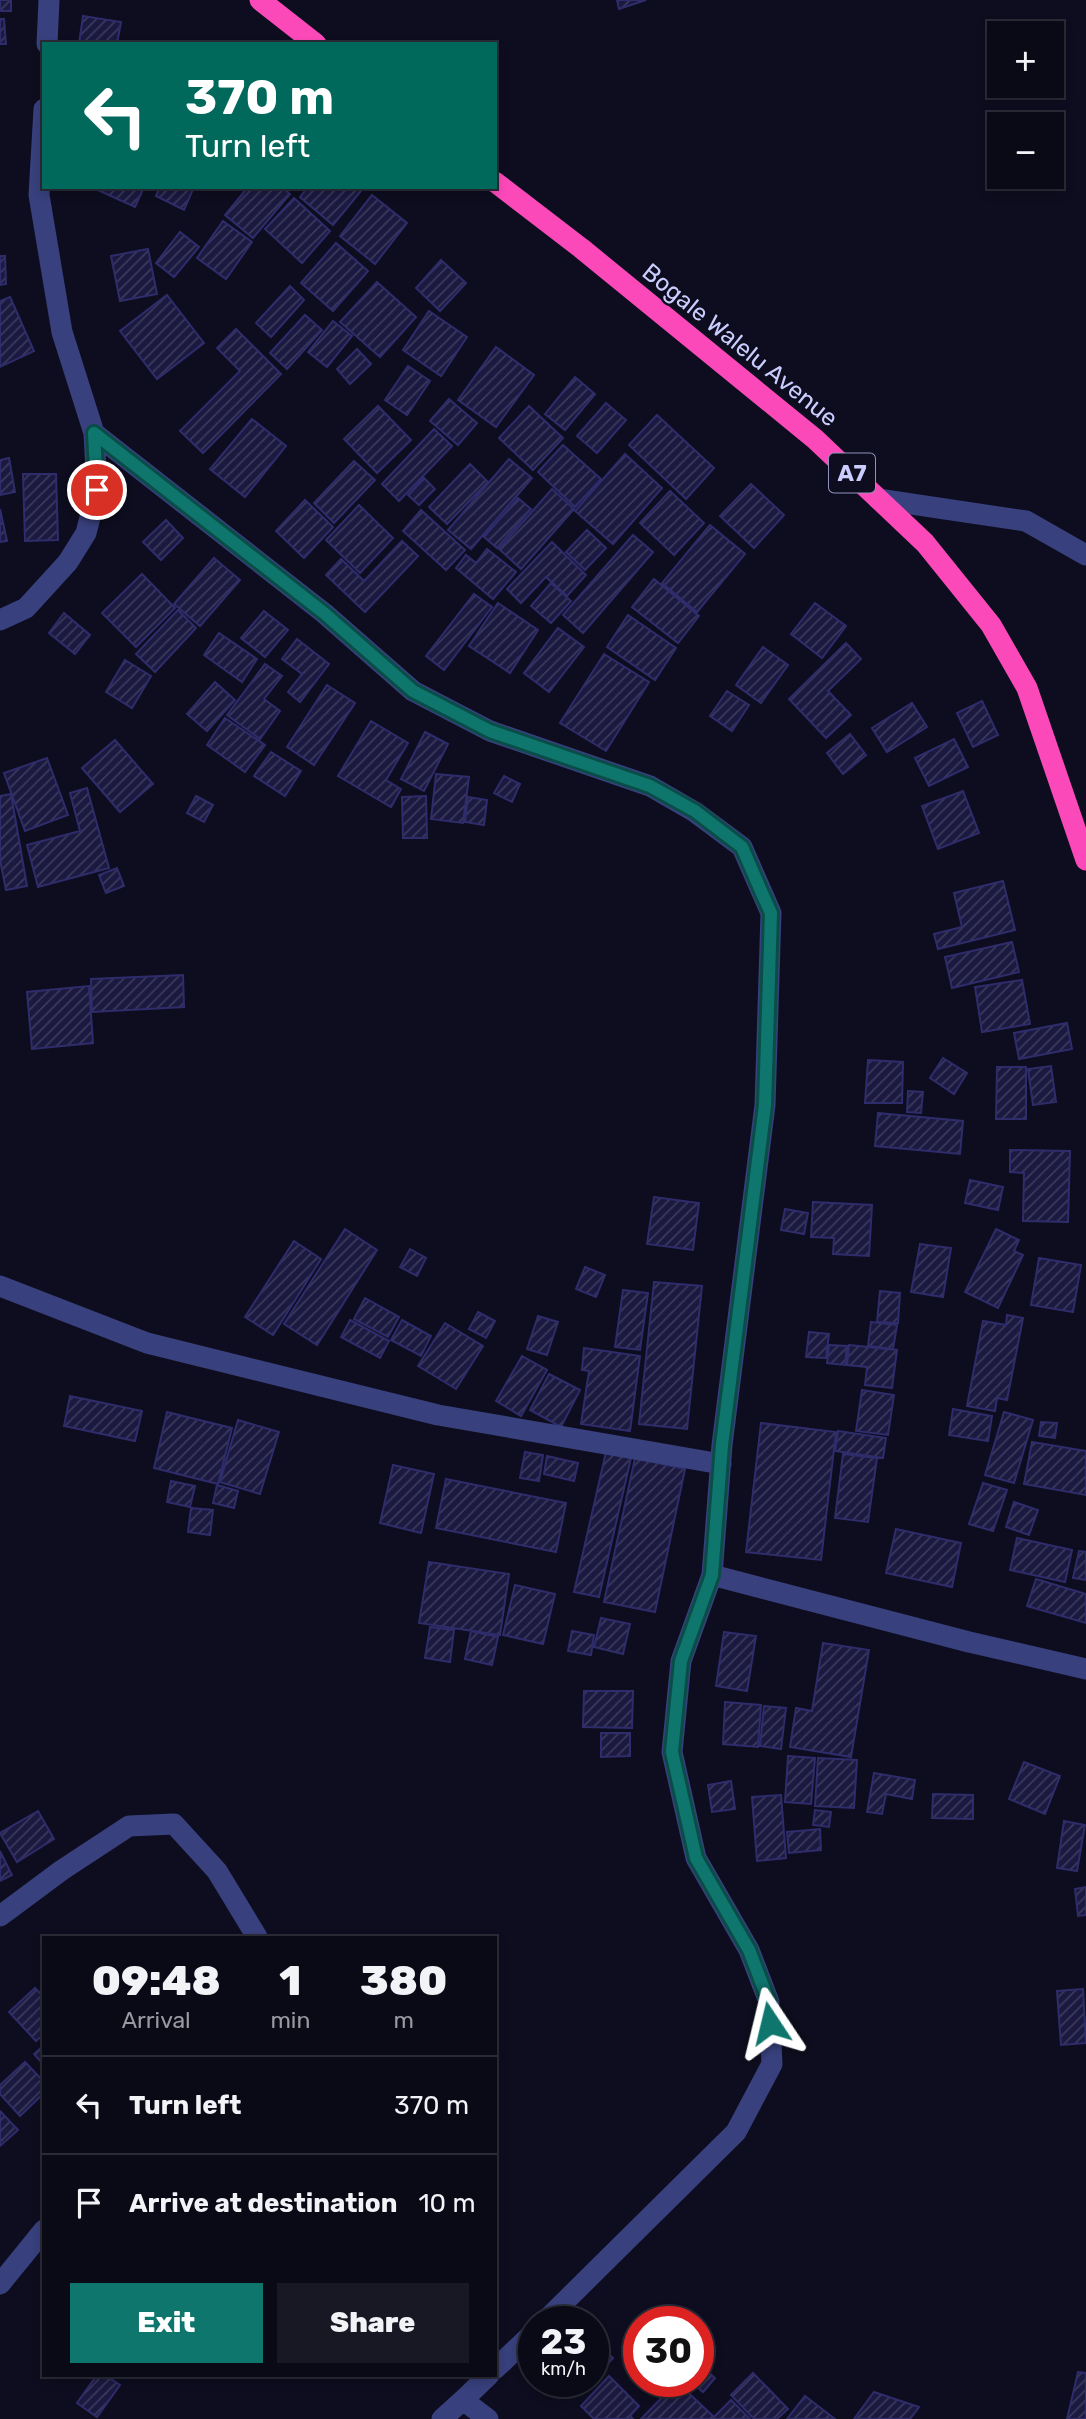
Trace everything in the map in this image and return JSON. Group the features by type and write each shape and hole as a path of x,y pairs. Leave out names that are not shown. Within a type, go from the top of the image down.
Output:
{"highway":[{"path":"260,0 313,42"},
{"name":"Bogale Walelu Avenue","path":"497,184 581,248 816,439 925,543 991,625 1027,688 1086,860"}],"street":[{"path":"47,42 49,0"},
{"path":"0,620 26,608 68,562 86,533 97,490 94,433 62,332 40,195 42,152"},
{"path":"94,433 324,613 413,691 490,731 650,786 695,811 742,847 771,913 765,1105 721,1464 712,1575 681,1661 672,1752 696,1858 749,1950 769,2002 772,2064 736,2132 560,2306"},
{"path":"878,499 1026,521 1086,555"},
{"path":"0,1286 147,1343 438,1415 721,1464"},
{"path":"712,1575 1086,1669"},
{"path":"0,1916 62,1870 129,1826 174,1824 217,1871 256,1936"},
{"path":"0,2284 42,2232"},
{"path":"497,2367 518,2347"},
{"path":"442,2419 487,2377"},
{"path":"463,2400 488,2419"}],"building":[{"path":"0,0 11,0 11,11 0,11"},
{"path":"617,0 646,0 619,9"},
{"path":"83,16 121,22 117,42 79,42"},
{"path":"0,19 4,19 6,44 0,44"},
{"path":"95,189 143,189 135,207"},
{"path":"159,189 193,189 184,210 156,196"},
{"path":"246,189 284,189 290,194 253,238 225,215"},
{"path":"306,189 361,191 333,225 300,197"},
{"path":"372,195 407,223 375,264 340,236"},
{"path":"294,198 330,231 302,263 265,229"},
{"path":"223,221 252,242 226,279 197,258"},
{"path":"180,232 199,247 174,277 156,263"},
{"path":"336,243 368,271 333,311 301,283"},
{"path":"148,249 157,294 120,301 111,256"},
{"path":"0,256 5,256 6,284 0,285"},
{"path":"441,260 466,283 440,311 416,288"},
{"path":"377,282 416,317 380,357 340,322"},
{"path":"290,286 304,300 271,337 256,323"},
{"path":"167,295 204,343 157,379 120,331"},
{"path":"10,297 34,351 0,367 0,301"},
{"path":"429,311 467,337 441,376 403,350"},
{"path":"305,315 322,330 287,369 270,353"},
{"path":"333,321 352,336 327,367 308,352"},
{"path":"236,329 281,374 203,453 180,431 240,371 217,348"},
{"path":"496,347 534,375 496,427 458,400"},
{"path":"357,349 371,364 350,384 337,369"},
{"path":"408,366 430,381 407,415 385,400"},
{"path":"575,377 595,394 565,430 545,414"},
{"path":"449,399 477,423 458,445 430,421"},
{"path":"606,403 626,420 597,453 577,436"},
{"path":"378,406 411,440 377,473 344,439"},
{"path":"529,406 563,438 533,470 499,438"},
{"path":"657,415 714,468 686,499 629,445"},
{"path":"252,419 286,446 245,497 210,469"},
{"path":"434,429 452,446 399,501 382,484"},
{"path":"563,445 601,479 575,507 538,472"},
{"path":"625,454 662,488 613,544 575,511"},
{"path":"9,458 15,492 0,495 0,460"},
{"path":"509,459 532,478 471,549 448,530"},
{"path":"354,461 375,480 334,523 314,503"},
{"path":"470,464 488,482 447,524 429,507"},
{"path":"23,474 56,474 58,540 25,541"},
{"path":"424,478 435,489 419,505 408,495"},
{"path":"751,484 784,515 754,548 720,516"},
{"path":"552,489 574,509 521,569 499,549"},
{"path":"670,491 704,523 674,555 640,523"},
{"path":"518,498 531,509 497,548 484,537"},
{"path":"305,500 333,527 304,558 276,531"},
{"path":"359,505 393,538 360,573 326,540"},
{"path":"0,509 7,541 0,542"},
{"path":"421,510 465,550 446,570 403,531"},
{"path":"166,520 183,538 161,560 143,542"},
{"path":"710,525 745,554 697,612 662,583"},
{"path":"587,530 606,548 585,570 566,552"},
{"path":"633,535 653,552 583,633 563,615"},
{"path":"402,541 418,556 365,612 326,575 341,559 364,581"},
{"path":"552,542 586,575 567,596 546,577 521,603 507,589"},
{"path":"487,549 516,572 493,599 456,568 466,555 476,563"},
{"path":"214,558 240,580 200,626 174,604"},
{"path":"142,574 175,608 136,647 102,613"},
{"path":"654,579 699,616 678,643 632,607"},
{"path":"551,583 571,601 551,623 531,606"},
{"path":"474,594 492,607 444,670 426,656"},
{"path":"498,603 538,630 510,673 469,646"},
{"path":"815,603 846,626 822,658 791,634"},
{"path":"178,610 196,628 155,672 136,654"},
{"path":"264,611 288,630 265,657 241,638"},
{"path":"64,613 90,635 75,654 49,633"},
{"path":"628,615 676,648 655,680 607,647"},
{"path":"558,628 584,647 549,692 524,673"},
{"path":"219,633 257,659 242,682 204,655"},
{"path":"297,639 329,664 300,702 288,692 302,674 282,659"},
{"path":"846,643 861,659 828,691 851,715 826,738 789,699"},
{"path":"763,647 788,665 761,703 736,685"},
{"path":"604,654 649,682 606,751 560,723"},
{"path":"125,660 151,676 132,708 106,692"},
{"path":"265,664 282,676 264,699 280,711 260,739 227,715"},
{"path":"215,682 235,700 207,731 187,714"},
{"path":"327,685 355,703 314,765 287,747"},
{"path":"727,691 749,705 732,731 710,716"},
{"path":"982,701 998,735 973,747 957,713"},
{"path":"912,703 927,727 887,752 872,728"},
{"path":"225,718 265,745 245,772 207,745"},
{"path":"371,721 408,743 386,780 401,789 391,807 338,776"},
{"path":"425,732 448,744 424,791 401,779"},
{"path":"850,734 866,755 843,774 827,753"},
{"path":"954,739 968,767 929,786 915,758"},
{"path":"115,740 153,784 120,812 82,768"},
{"path":"271,752 301,771 285,796 254,776"},
{"path":"47,758 68,815 25,831 4,773"},
{"path":"436,774 469,777 463,823 431,819"},
{"path":"504,776 520,784 512,802 494,793"},
{"path":"87,788 109,868 38,887 27,845 80,831 70,793"},
{"path":"963,791 979,833 938,849 922,806"},
{"path":"11,794 27,886 6,890 0,860 0,796"},
{"path":"196,796 213,805 204,822 187,813"},
{"path":"426,796 427,838 403,838 402,797"},
{"path":"468,797 487,800 484,825 465,822"},
{"path":"117,868 124,886 106,893 99,875"},
{"path":"1003,881 1015,930 938,949 934,934 962,927 954,893"},
{"path":"1012,942 1019,972 952,988 945,957"},
{"path":"183,975 184,1007 92,1012 91,979"},
{"path":"1022,980 1030,1024 982,1032 975,987"},
{"path":"89,986 93,1043 32,1049 27,992"},
{"path":"1067,1023 1072,1049 1019,1059 1014,1033"},
{"path":"943,1058 967,1073 954,1094 930,1078"},
{"path":"868,1060 903,1062 902,1103 865,1103"},
{"path":"1051,1066 1056,1102 1033,1105 1028,1069"},
{"path":"997,1067 1026,1067 1026,1119 996,1119"},
{"path":"908,1091 923,1092 921,1113 907,1112"},
{"path":"878,1113 963,1121 960,1154 875,1146"},
{"path":"1010,1150 1070,1151 1068,1222 1023,1221 1024,1173 1010,1172"},
{"path":"970,1180 1003,1187 998,1210 965,1203"},
{"path":"654,1197 699,1203 693,1250 647,1244"},
{"path":"813,1202 872,1205 869,1256 833,1254 834,1238 811,1237"},
{"path":"785,1209 808,1213 804,1234 781,1230"},
{"path":"345,1229 377,1250 317,1345 284,1324"},
{"path":"996,1229 1019,1240 1014,1251 1023,1255 998,1308 965,1292"},
{"path":"294,1241 321,1259 273,1335 245,1317"},
{"path":"920,1244 951,1248 943,1297 911,1292"},
{"path":"410,1249 426,1258 417,1276 400,1267"},
{"path":"1039,1258 1081,1265 1073,1312 1031,1305"},
{"path":"585,1267 605,1275 596,1297 576,1289"},
{"path":"654,1282 702,1286 687,1429 639,1424"},
{"path":"623,1290 648,1293 640,1350 615,1347"},
{"path":"880,1291 900,1293 898,1323 877,1322"},
{"path":"365,1298 399,1317 388,1337 354,1319"},
{"path":"478,1312 495,1321 486,1338 469,1329"},
{"path":"1007,1315 1023,1318 1007,1400 997,1398 995,1411 967,1406 983,1321 1006,1325"},
{"path":"538,1316 558,1322 547,1355 527,1349"},
{"path":"350,1320 389,1341 380,1358 341,1337"},
{"path":"402,1320 431,1336 421,1356 391,1340"},
{"path":"871,1322 897,1325 893,1349 868,1346"},
{"path":"445,1323 483,1346 456,1389 418,1366"},
{"path":"809,1332 829,1334 826,1358 806,1357"},
{"path":"829,1345 847,1346 845,1365 827,1363"},
{"path":"849,1345 897,1350 892,1388 865,1385 867,1367 847,1365"},
{"path":"584,1348 640,1356 630,1431 581,1424 589,1371 582,1370"},
{"path":"522,1356 547,1370 521,1416 496,1401"},
{"path":"549,1374 580,1390 561,1427 530,1410"},
{"path":"862,1390 894,1395 888,1435 856,1431"},
{"path":"70,1396 142,1411 135,1441 64,1426"},
{"path":"953,1409 992,1416 988,1441 949,1435"},
{"path":"167,1412 232,1428 218,1484 154,1468"},
{"path":"1004,1412 1033,1420 1014,1483 985,1475"},
{"path":"238,1420 279,1432 260,1494 220,1482"},
{"path":"1041,1422 1057,1423 1055,1438 1039,1436"},
{"path":"761,1423 836,1432 821,1560 746,1552"},
{"path":"838,1431 886,1438 883,1458 835,1451"},
{"path":"1032,1442 1086,1451 1086,1495 1024,1484"},
{"path":"525,1452 543,1455 539,1481 520,1478"},
{"path":"606,1452 631,1458 599,1597 574,1592"},
{"path":"843,1454 877,1458 868,1522 835,1518"},
{"path":"547,1456 578,1463 574,1481 544,1474"},
{"path":"635,1458 685,1469 655,1612 604,1602"},
{"path":"393,1465 434,1474 421,1533 380,1523"},
{"path":"446,1479 566,1503 556,1552 436,1528"},
{"path":"171,1481 195,1486 190,1507 167,1502"},
{"path":"983,1483 1007,1490 993,1531 969,1524"},
{"path":"217,1485 238,1491 234,1508 213,1503"},
{"path":"1014,1502 1038,1510 1029,1535 1006,1527"},
{"path":"191,1508 213,1510 210,1535 188,1532"},
{"path":"896,1529 961,1543 952,1587 886,1573"},
{"path":"1017,1538 1072,1550 1065,1582 1010,1570"},
{"path":"1079,1551 1086,1552 1086,1580 1073,1578"},
{"path":"429,1562 509,1574 500,1635 419,1623"},
{"path":"1036,1579 1086,1594 1086,1623 1027,1606"},
{"path":"515,1585 555,1594 543,1644 503,1635"},
{"path":"601,1618 630,1624 623,1654 594,1647"},
{"path":"430,1627 454,1630 450,1662 425,1658"},
{"path":"471,1631 498,1637 492,1665 465,1659"},
{"path":"572,1631 594,1635 591,1655 568,1651"},
{"path":"724,1632 756,1636 747,1691 716,1686"},
{"path":"823,1643 869,1650 851,1757 790,1747 796,1708 812,1711"},
{"path":"584,1691 633,1691 632,1728 583,1727"},
{"path":"725,1702 761,1705 758,1747 723,1744"},
{"path":"764,1706 786,1708 781,1749 760,1746"},
{"path":"601,1733 630,1733 630,1756 601,1757"},
{"path":"788,1756 815,1758 811,1804 785,1802"},
{"path":"818,1758 857,1760 854,1808 815,1806"},
{"path":"1024,1762 1060,1776 1045,1814 1009,1799"},
{"path":"874,1773 915,1780 912,1799 886,1794 882,1814 867,1812"},
{"path":"731,1781 735,1809 712,1812 708,1785"},
{"path":"933,1794 973,1795 973,1819 932,1818"},
{"path":"781,1795 786,1858 757,1861 752,1797"},
{"path":"815,1810 831,1812 829,1827 813,1825"},
{"path":"38,1811 54,1839 17,1862 0,1833"},
{"path":"1064,1821 1085,1825 1077,1871 1057,1868"},
{"path":"820,1829 821,1850 789,1853 787,1832"},
{"path":"0,1851 12,1875 0,1881"},
{"path":"1086,1887 1086,1915 1078,1916 1075,1889"},
{"path":"35,1988 42,1995 42,2036 36,2041 9,2012"},
{"path":"1083,1989 1086,2043 1061,2045 1057,1991"},
{"path":"42,2047 42,2063 34,2054"},
{"path":"25,2062 42,2080 42,2095 20,2116 0,2094 0,2085"},
{"path":"0,2111 18,2130 0,2146"},
{"path":"1078,2372 1086,2373 1086,2419 1067,2419"},
{"path":"753,2373 788,2409 777,2419 754,2419 731,2395"},
{"path":"609,2376 623,2390 623,2397 630,2397 639,2406 630,2416 633,2419 594,2419 581,2406 589,2397 609,2397"},
{"path":"96,2377 108,2377 120,2385 97,2417 77,2403"},
{"path":"874,2392 919,2407 910,2419 854,2419"},
{"path":"805,2396 835,2419 787,2419"},
{"path":"662,2397 693,2397 714,2417 731,2400 750,2419 641,2419"}],"route":[{"path":"97,490 94,433 324,613 413,691 490,731 650,786 695,811 742,847 771,913 766,1000 765,1105 722,1445 712,1575 681,1661 672,1752 696,1858 749,1950 769,2002 770,2023"}]}
